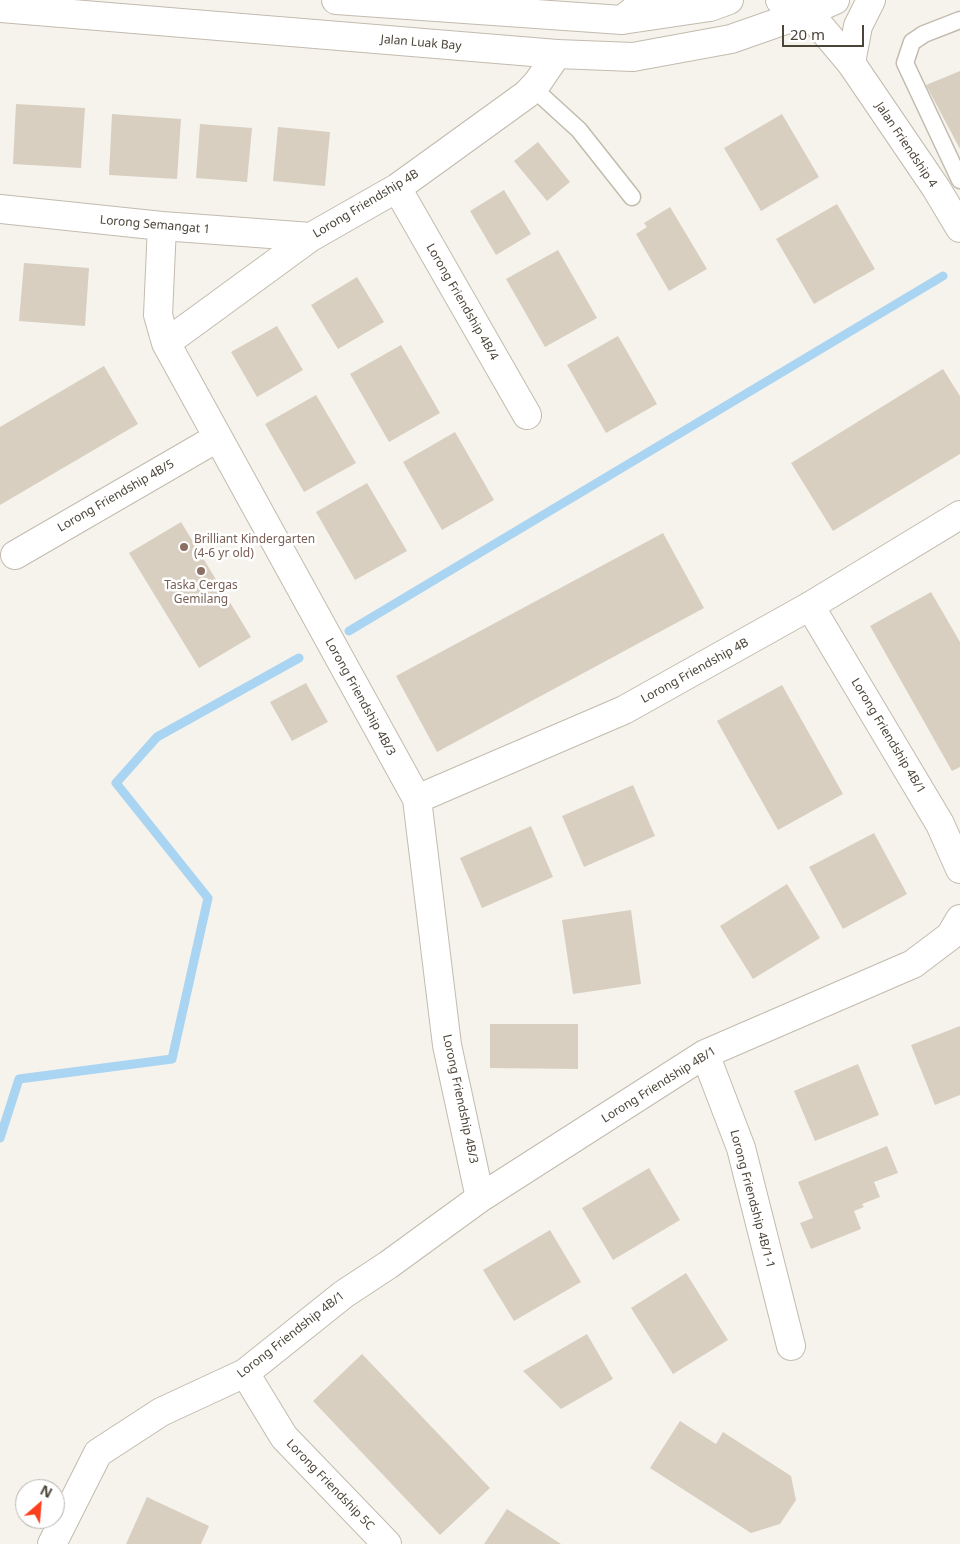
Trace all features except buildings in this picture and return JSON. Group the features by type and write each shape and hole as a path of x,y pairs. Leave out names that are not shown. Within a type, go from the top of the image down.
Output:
{"street":[{"path":"348,0 622,20 710,7 729,0"},
{"path":"622,20 646,0"},
{"path":"780,0 811,6"},
{"name":"Jalan Luak Bay","path":"0,8 557,54 633,56 731,39 811,6 835,0"},
{"path":"851,63 858,26 871,0"},
{"name":"Jalan Friendship 4","path":"811,6 851,63 952,182 960,228"},
{"name":"Lorong Friendship 4B","path":"166,343 311,237 396,188 527,94 557,54"},
{"name":"Lorong Friendship 4B/4","path":"396,188 527,415"},
{"name":"Lorong Semangat 1","path":"0,210 162,226 311,237"},
{"name":"Lorong Friendship 4B/3","path":"162,226 158,315 166,343 417,799 447,1044 480,1198"},
{"name":"Lorong Friendship 4B/5","path":"15,555 217,438"},
{"name":"Lorong Friendship 4B","path":"417,799 624,710 810,606 960,515"},
{"name":"Lorong Friendship 4B/1","path":"810,606 940,824 960,869"},
{"name":"Lorong Friendship 4B/1","path":"52,1544 98,1453 161,1412 245,1374 344,1294 388,1265 480,1198 705,1054 913,964 950,936 960,919"},
{"name":"Lorong Friendship 4B/1-1","path":"705,1054 741,1148 791,1346"},
{"name":"Lorong Friendship 5C","path":"245,1374 284,1437 387,1544"}],"lane":[{"path":"952,182 905,63 912,42 924,34 960,20"},
{"path":"533,88 579,130 632,197"}],"waterway":[{"path":"349,631 943,276"},
{"path":"0,1138 19,1079 172,1059 208,898 116,783 157,737 299,658"}],"place":[{"name":"Brilliant Kindergarten (4-6 yr old)","path":"184,547"},
{"name":"Taska Cergas Gemilang","path":"201,571"}]}
